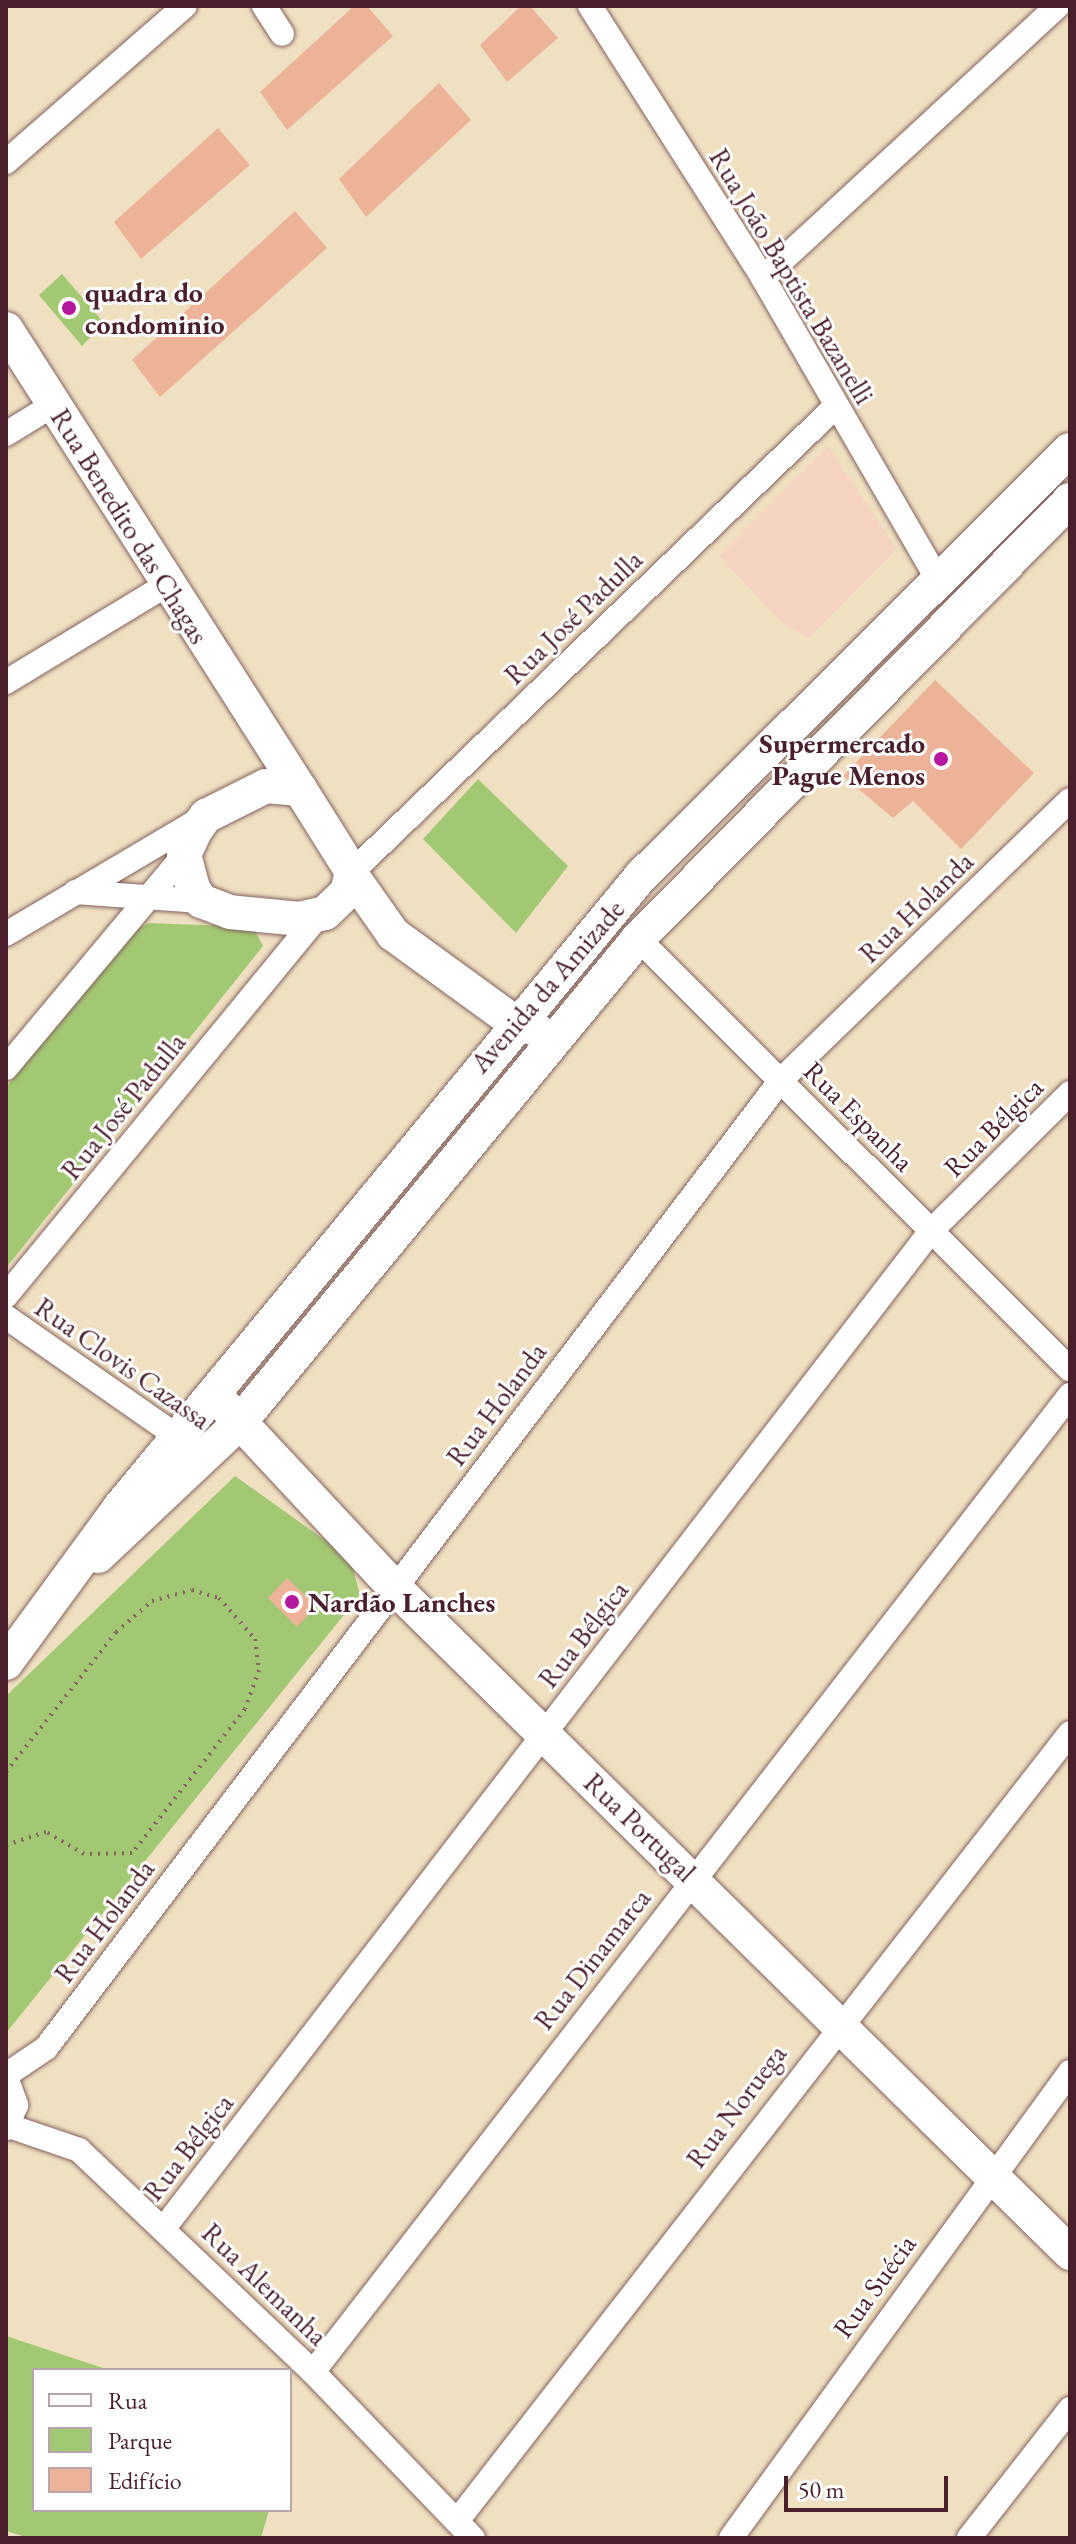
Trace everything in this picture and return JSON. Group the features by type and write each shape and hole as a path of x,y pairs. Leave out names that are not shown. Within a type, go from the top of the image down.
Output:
{"main road":[{"name":"Rua Benedito das Chagas","path":"6,329 166,585 300,789"},
{"name":"Avenida da Amizade","path":"193,1448 216,1397 514,1022 642,875 938,580 1067,458"},
{"name":"Avenida da Amizade","path":"6,1663 79,1571 120,1507 193,1448 240,1422 555,1035 638,939 1070,500"},
{"path":"244,792 257,754 254,722"},
{"path":"393,934 321,915 230,912 201,901 184,855 206,816 244,792 300,789 393,934 514,1022 555,1035"},
{"path":"321,915 353,875"},
{"path":"638,939 625,918 642,875"},
{"name":"Rua Portugal","path":"216,1397 394,1587 693,1878 1070,2253"}],"street":[{"path":"6,162 185,6"},
{"path":"264,6 282,34"},
{"name":"Rua João Baptista Bazanelli","path":"590,6 763,278 938,580"},
{"path":"763,278 1058,6"},
{"path":"6,434 53,405"},
{"name":"Rua José Padulla","path":"353,875 836,406"},
{"path":"6,682 166,585"},
{"name":"Rua Holanda","path":"6,2076 46,2048 781,1080 1070,800"},
{"path":"6,934 206,816"},
{"path":"6,1068 144,897 184,855"},
{"path":"75,892 201,901"},
{"name":"Rua José Padulla","path":"6,1296 321,915"},
{"name":"Rua Espanha","path":"638,939 1070,1369"},
{"name":"Rua Bélgica","path":"164,2228 931,1231 1070,1093"},
{"name":"Rua Clovis Cazassa","path":"6,1317 193,1448"},
{"name":"Rua Dinamarca","path":"313,2372 1070,1395"},
{"name":"Rua Noruega","path":"465,2532 838,2022 1070,1733"},
{"name":"Rua Suécia","path":"731,2538 992,2174 1070,2072"},
{"path":"6,2076 16,2105 7,2127"},
{"name":"Rua Alemanha","path":"7,2127 79,2150 313,2372 465,2532"},
{"path":"969,2538 1070,2409"}],"path":[{"path":"6,1772 116,1632 152,1601 192,1590 219,1598 255,1639 259,1670 245,1709 132,1853 84,1854 46,1832 6,1845"}],"shaded area":[{"path":"828,446 897,549 809,638 782,623 719,556"}],"green space":[{"name":"quadra do condominio","path":"62,274 104,323 82,346 39,295"},
{"path":"478,779 568,866 516,933 423,839"},
{"path":"149,923 253,927 263,946 6,1268 6,1087 129,934"},
{"path":"235,1476 350,1558 360,1595 6,2033 6,1696"},
{"path":"6,2336 103,2368 32,2368 32,2512 268,2512 261,2538 29,2538 6,2531"}],"building":[{"path":"354,6 367,6 393,36 287,130 260,92"},
{"path":"521,6 530,6 558,38 507,82 480,45"},
{"path":"439,83 471,120 366,217 339,179"},
{"path":"218,128 250,165 141,259 114,222"},
{"path":"295,211 327,248 160,397 132,360"},
{"name":"Supermercado Pague Menos","path":"935,680 1034,773 961,849 913,801 893,818 843,776"},
{"name":"Nardão Lanches","path":"287,1578 316,1606 297,1627 268,1598"}],"place":[{"name":"quadra do condominio","path":"69,308"},
{"name":"Supermercado Pague Menos","path":"941,759"},
{"name":"Nardão Lanches","path":"292,1602"}]}
